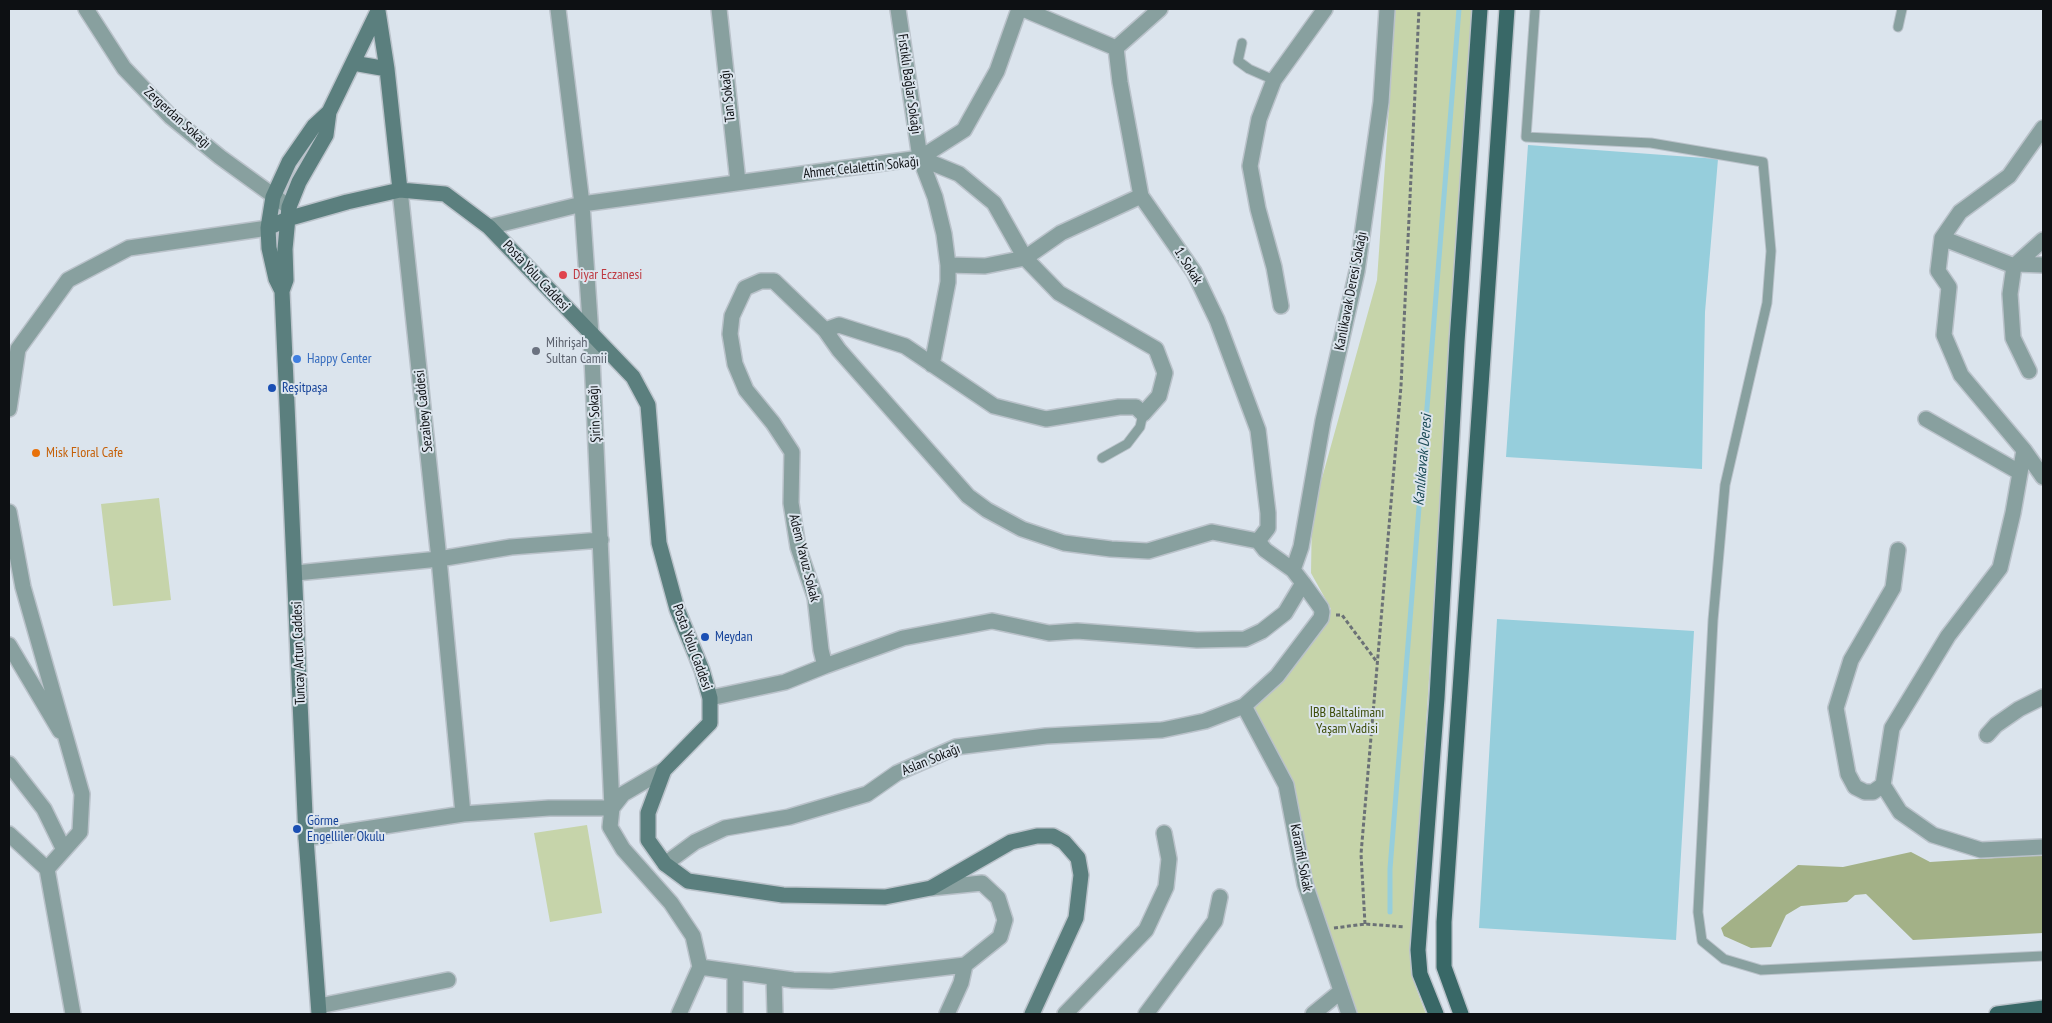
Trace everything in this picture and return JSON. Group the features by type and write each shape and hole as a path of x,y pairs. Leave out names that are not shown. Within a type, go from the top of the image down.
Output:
{"main road":[{"path":"1436,1014 1420,974 1418,950 1438,698 1456,352 1480,9"},
{"path":"1461,1014 1444,967 1444,922 1508,9"},
{"path":"1997,1014 2043,1008"}],"street":[{"name":"Zergerdan Sokağı","path":"86,9 124,68 171,117 273,197 288,213"},
{"name":"Şirin Sokağı","path":"558,9 582,204 591,335 612,808 610,827 623,849 671,904 693,936 700,967"},
{"name":"Tan Sokağı","path":"719,9 738,182"},
{"name":"Fıstıklı Bağlar Sokağı","path":"898,9 920,158 944,234 948,265 948,282 943,314 932,365"},
{"path":"920,158 964,130 997,71 1021,9 1116,48 1160,9"},
{"path":"1281,306 1274,267 1258,209 1250,166 1258,119 1274,80 1325,9"},
{"name":"Kanlikavak Deresi Sokağı","path":"1293,570 1298,562 1324,421 1357,271 1381,102 1387,9"},
{"path":"282,291 286,280 285,249 288,213 299,182 326,136 330,112 378,10"},
{"name":"Sezaibey Caddesi","path":"378,10 387,69 400,190 439,559 463,814"},
{"name":"1. Sokak","path":"1116,48 1120,82 1141,196 1194,272 1217,320 1258,430 1268,513 1268,528 1258,541"},
{"path":"353,63 387,69"},
{"path":"282,291 276,279 268,228 273,197 289,162 314,126 330,112"},
{"path":"2043,128 2009,176 1960,212 1942,238 1938,271 1949,287 1944,335 1961,375 2024,450 2043,477"},
{"name":"Ahmet Celalettin Sokağı","path":"489,227 582,204 920,158 959,174 994,203 1025,258 1059,293 1156,349 1165,373 1159,396 1143,414"},
{"name":"Posta Yolu Caddesi","path":"268,228 288,213 400,190 445,194 489,227 633,377 648,405 659,543 677,610 702,670 710,698 710,723 664,770 648,813 648,840 665,864 688,881 783,895 885,897 931,888 1011,842 1037,836 1053,836 1064,842 1078,858 1081,875 1076,918 1032,1014"},
{"path":"948,265 985,266 1025,258 1061,233 1141,196"},
{"path":"9,409 18,349 68,280 129,248 268,228"},
{"path":"1942,238 2015,265 2043,265"},
{"path":"2029,371 2014,338 2010,294 2015,265 2043,240"},
{"name":"Adem Yavuz Sokak","path":"825,666 821,650 815,597 798,547 791,503 792,452 774,423 746,390 735,364 730,334 737,302 745,288 761,282 774,280 825,330 839,350 968,496 987,510 1022,529 1064,543 1148,551 1212,532 1258,541"},
{"name":"Tuncay Artun Caddesi","path":"282,291 296,573 306,838 319,1010"},
{"path":"825,330 839,325 905,346 994,406 1028,416 1046,419 1119,407 1136,407 1143,414"},
{"path":"1926,419 2019,472"},
{"path":"2024,450 2013,513 2000,568 1948,636 1892,728 1883,785 1900,812 1933,835 1981,850 2043,847"},
{"path":"9,512 23,586 82,794 80,832 47,869"},
{"path":"296,573 439,559 511,547 601,540"},
{"path":"1244,706 1277,676 1321,618 1322,612 1293,570 1265,550 1258,541"},
{"path":"1883,785 1873,792 1865,792 1855,787 1848,774 1836,708 1850,660 1893,588 1898,550"},
{"path":"710,698 785,682 904,638 992,621 1049,632 1077,630 1197,640 1245,639 1262,631 1285,613 1303,583"},
{"path":"9,646 69,747"},
{"path":"1987,736 1996,725 2019,709 2043,697"},
{"name":"Aslan Sokağı","path":"665,864 695,842 725,828 789,818 867,794 897,774 956,747 1046,736 1162,730 1197,723 1244,706"},
{"name":"Karanfil Sokak","path":"1244,706 1286,785 1305,884 1349,1014"},
{"path":"9,764 44,809 64,850"},
{"path":"306,838 463,814 549,808 612,808 623,794 664,770"},
{"path":"1065,1014 1146,930 1166,887 1170,859 1164,833"},
{"path":"9,834 47,869 72,1014"},
{"path":"679,1014 700,967 774,978 831,982 965,964 1000,937 1005,920 998,898 982,883 931,888"},
{"path":"1146,1014 1215,921 1220,897"},
{"path":"948,1014 961,983 965,964"},
{"path":"735,972 735,1014"},
{"path":"774,978 775,1014"},
{"path":"319,1010 448,980"},
{"path":"1313,1014 1340,992"}],"lane":[{"path":"1535,9 1526,137 1651,143 1763,162 1771,251 1767,303 1725,485 1713,620 1698,912 1702,941 1724,959 1761,970 2043,956"},
{"path":"1898,27 1902,9"},
{"path":"1242,43 1238,61 1249,69 1274,80"},
{"path":"1102,458 1127,444 1140,426 1143,414"}],"path":[{"path":"1365,924 1361,854 1401,386 1419,9"},
{"path":"1322,612 1342,616 1377,662"},
{"path":"1319,929 1365,924 1420,928"}],"green space":[{"name":"İBB Baltalimanı Yaşam Vadisi","path":"1393,9 1473,9 1413,922 1412,968 1416,988 1426,1014 1358,1014 1251,707 1275,686 1331,609 1311,573 1312,514 1377,280 1389,107"},
{"path":"159,498 171,600 113,606 101,504"},
{"path":"587,825 602,913 550,922 534,833"},
{"path":"1911,852 1930,862 2043,855 2043,933 1913,940 1866,894 1855,895 1847,902 1801,906 1786,915 1771,947 1751,948 1724,936 1721,928 1798,865 1843,867"}],"water":[{"path":"1528,145 1718,159 1705,312 1702,469 1506,457"},
{"path":"1497,619 1694,631 1676,940 1479,928"}],"waterway":[{"name":"Kanlıkavak Deresi","path":"1390,912 1390,869 1459,9"}],"place":[{"name":"Diyar Eczanesi","path":"563,275"},
{"name":"Mihrişah Sultan Camii","path":"536,351"},
{"name":"Happy Center","path":"297,359"},
{"name":"Reşitpaşa","path":"272,388"},
{"name":"Misk Floral Cafe","path":"36,453"},
{"name":"Meydan","path":"705,637"},
{"name":"Görme Engelliler Okulu","path":"297,829"}]}
